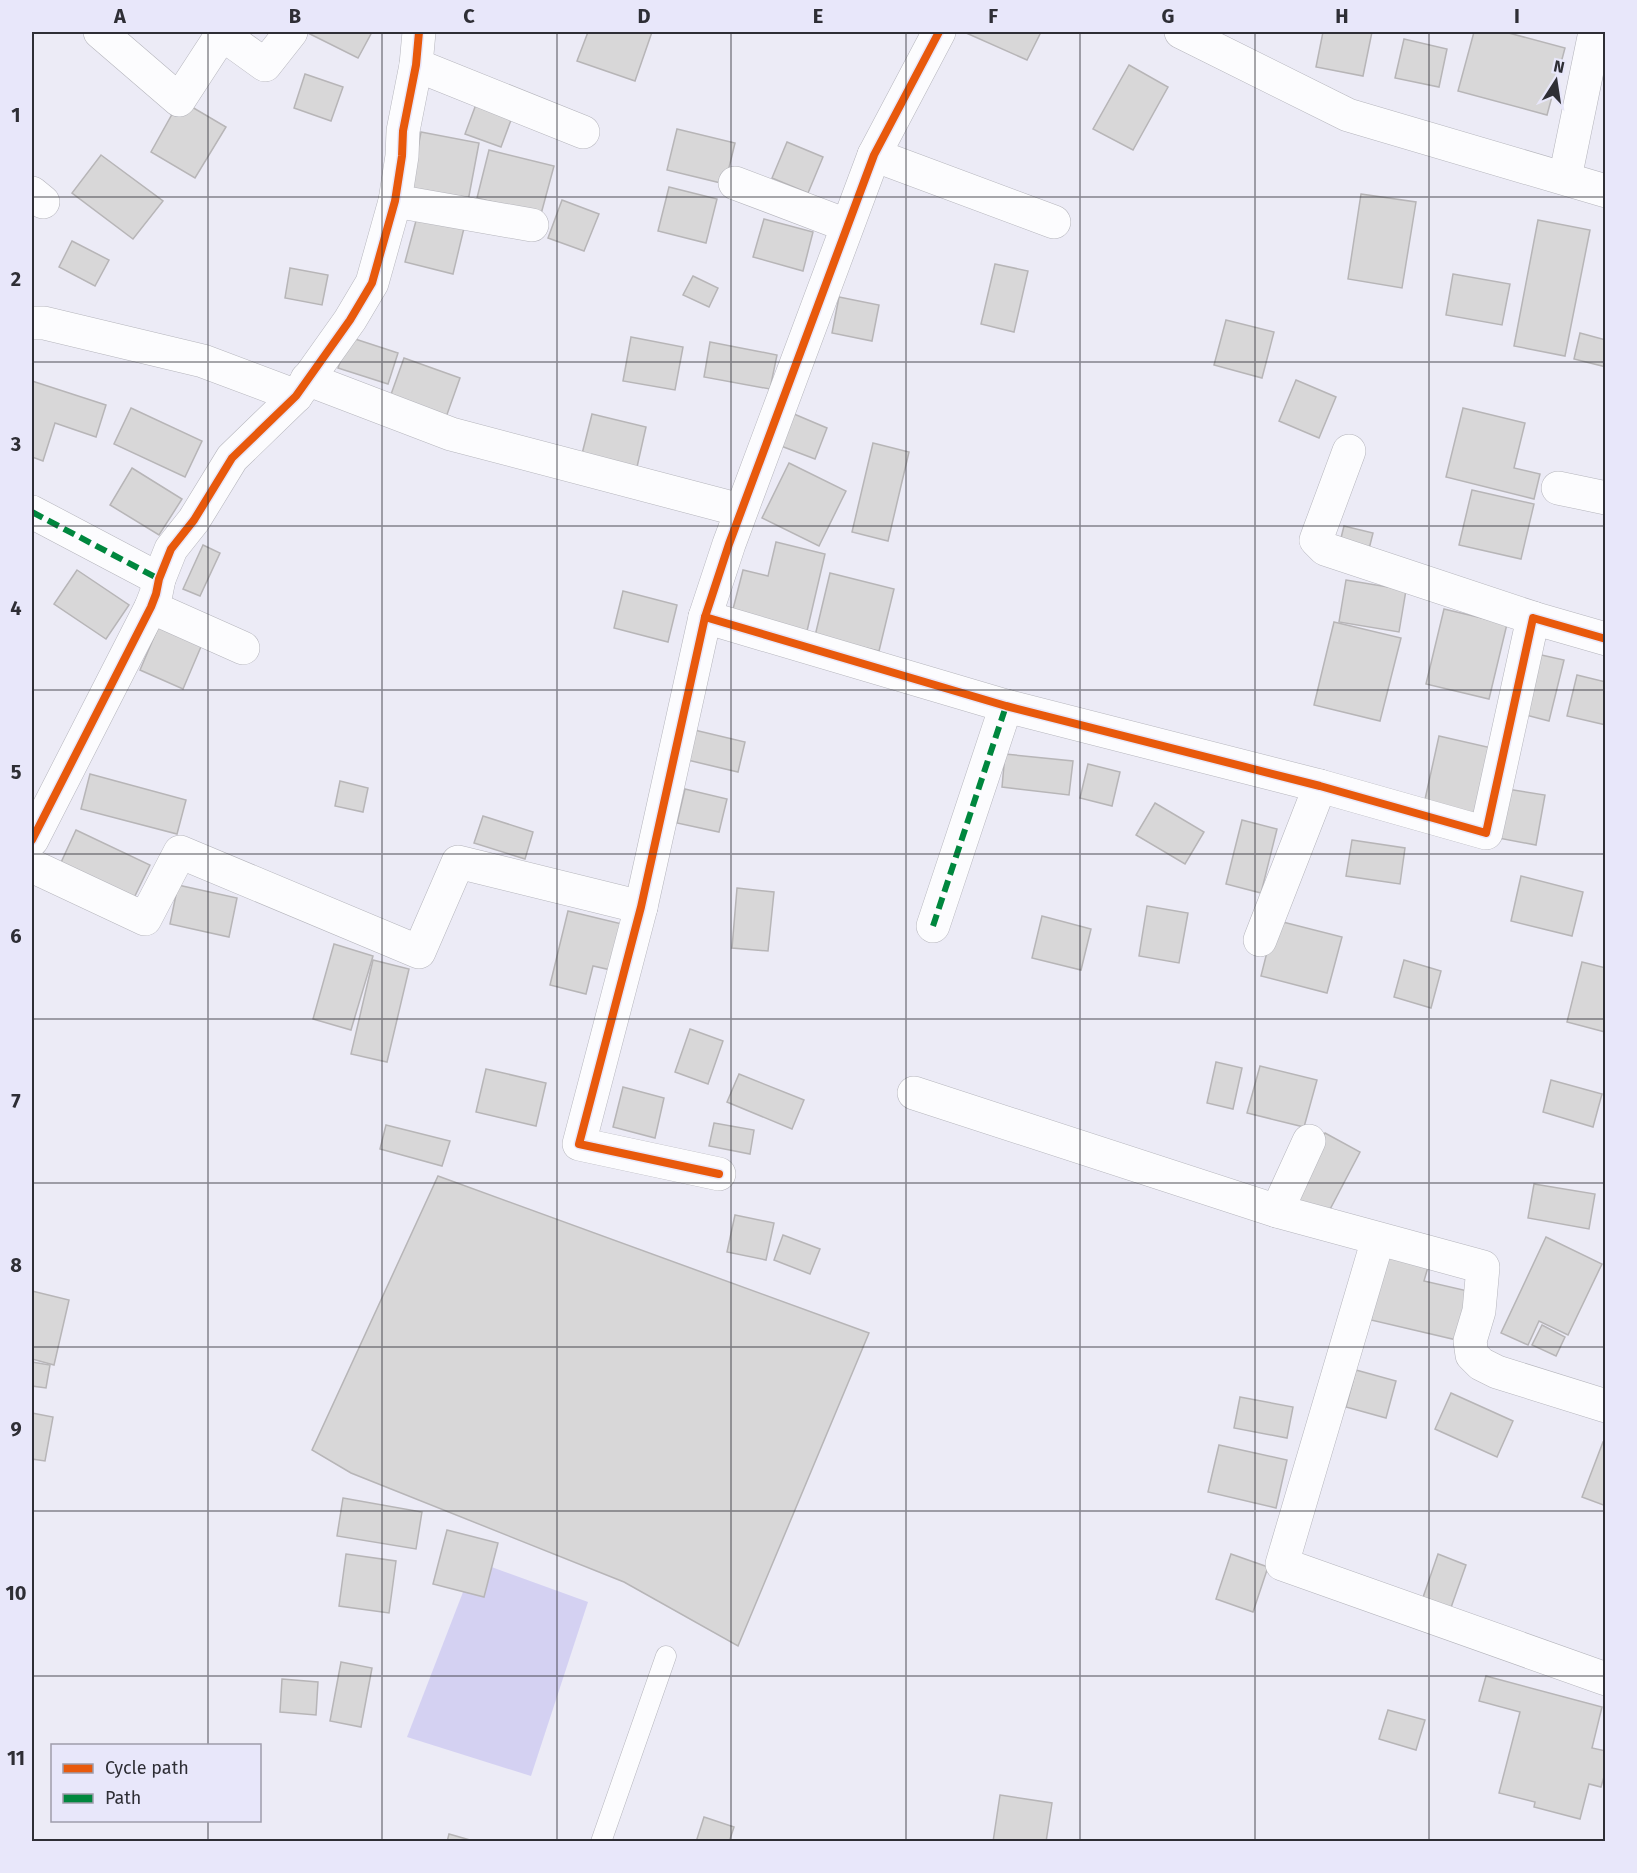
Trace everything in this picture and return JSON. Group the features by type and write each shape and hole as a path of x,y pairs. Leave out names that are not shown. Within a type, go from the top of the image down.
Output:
{"street":[{"path":"100,32 179,100 222,34 265,65 291,32"},
{"path":"32,840 40,803 75,757 155,593 171,549 194,520 232,458 301,388 350,320 372,283 395,201 402,156 403,131 416,65 419,32"},
{"path":"719,1174 579,1144 641,907 705,617 740,510 874,155 939,32"},
{"path":"1181,32 1348,115 1565,178 1605,192"},
{"path":"1565,178 1595,32"},
{"path":"416,65 583,132"},
{"path":"874,155 1053,222"},
{"path":"735,183 846,225"},
{"path":"395,201 532,225"},
{"path":"32,323 44,323 202,361 301,388 451,434 740,510"},
{"path":"1348,451 1316,540 1325,549 1533,618 1605,639"},
{"path":"1558,488 1605,498"},
{"path":"32,512 243,648"},
{"path":"705,617 1006,706 1320,786 1486,833 1533,618"},
{"path":"933,926 1006,706"},
{"path":"1260,940 1320,786"},
{"path":"32,866 145,919 180,852 419,952 458,862 641,907"},
{"path":"914,1093 1277,1211 1483,1267 1479,1311 1470,1341 1472,1355 1481,1364 1497,1372 1605,1406"},
{"path":"1277,1211 1309,1141"},
{"path":"1378,1239 1282,1563 1605,1679"}],"lane":[{"path":"601,1842 666,1656"}],"shaded area":[{"path":"475,1561 588,1602 531,1776 407,1737"}],"building":[{"path":"306,32 372,32 358,58"},
{"path":"588,32 652,32 635,81 577,61"},
{"path":"964,32 1041,32 1027,60"},
{"path":"1323,32 1372,32 1363,76 1316,67"},
{"path":"1474,32 1505,32 1565,48 1547,115 1458,91"},
{"path":"1404,39 1447,49 1439,87 1395,78"},
{"path":"1129,65 1168,87 1133,150 1093,129"},
{"path":"305,74 343,87 331,121 294,108"},
{"path":"478,99 514,112 501,147 465,134"},
{"path":"180,100 226,127 195,178 151,152"},
{"path":"677,129 735,143 725,184 667,170"},
{"path":"421,132 479,143 468,201 410,190"},
{"path":"787,142 823,157 808,193 772,178"},
{"path":"489,150 554,166 541,214 477,198"},
{"path":"101,155 163,201 133,239 72,193"},
{"path":"669,187 717,199 706,243 658,231"},
{"path":"1361,194 1416,202 1402,288 1348,279"},
{"path":"562,200 599,214 584,251 548,238"},
{"path":"417,217 464,228 453,274 405,262"},
{"path":"764,219 813,232 803,271 753,257"},
{"path":"1538,220 1590,230 1565,356 1514,346"},
{"path":"72,241 109,260 95,286 59,267"},
{"path":"995,264 1028,271 1014,332 981,324"},
{"path":"290,268 328,275 322,305 285,298"},
{"path":"1453,274 1510,284 1502,325 1446,315"},
{"path":"693,276 718,288 709,307 683,295"},
{"path":"839,297 879,305 872,341 832,333"},
{"path":"1226,320 1274,332 1262,378 1214,365"},
{"path":"1580,333 1606,340 1606,367 1574,359"},
{"path":"349,337 398,353 388,384 338,368"},
{"path":"631,337 683,347 675,390 623,381"},
{"path":"710,342 777,355 770,389 704,377"},
{"path":"404,358 460,378 445,420 389,400"},
{"path":"1296,380 1336,397 1319,438 1279,421"},
{"path":"32,381 106,405 96,437 55,423 43,461 32,457"},
{"path":"131,408 202,441 185,477 114,444"},
{"path":"1463,408 1525,423 1514,468 1540,474 1534,499 1446,477"},
{"path":"592,414 646,427 637,467 582,454"},
{"path":"794,414 827,428 815,459 781,446"},
{"path":"873,443 909,452 888,541 852,532"},
{"path":"789,463 846,491 819,546 762,518"},
{"path":"132,468 182,499 159,535 110,505"},
{"path":"1472,490 1534,504 1521,559 1459,545"},
{"path":"1344,526 1373,533 1369,549 1340,542"},
{"path":"776,542 825,554 807,631 732,613 743,570 768,576"},
{"path":"203,545 220,553 200,596 183,589"},
{"path":"77,570 129,605 106,639 54,604"},
{"path":"830,573 894,589 879,651 815,636"},
{"path":"1346,580 1406,590 1399,632 1339,622"},
{"path":"623,591 677,605 668,642 614,628"},
{"path":"1444,609 1507,624 1489,699 1426,684"},
{"path":"1334,622 1401,638 1380,721 1314,705"},
{"path":"160,623 203,642 183,689 140,670"},
{"path":"1537,654 1564,660 1549,721 1522,714"},
{"path":"1577,675 1606,682 1606,725 1567,716"},
{"path":"686,728 745,742 738,772 679,758"},
{"path":"1439,736 1496,749 1481,816 1424,804"},
{"path":"1005,754 1073,761 1069,795 1002,787"},
{"path":"1088,764 1120,772 1112,806 1080,798"},
{"path":"90,774 186,800 177,834 81,809"},
{"path":"340,781 368,788 363,812 335,806"},
{"path":"1501,788 1545,795 1536,845 1493,837"},
{"path":"685,789 727,799 719,832 677,823"},
{"path":"1155,803 1204,832 1185,864 1136,835"},
{"path":"483,816 533,832 525,859 474,843"},
{"path":"1242,820 1277,829 1261,893 1226,884"},
{"path":"76,830 150,865 131,904 58,869"},
{"path":"1352,840 1405,848 1400,884 1346,876"},
{"path":"1521,876 1583,892 1572,936 1511,921"},
{"path":"178,885 237,898 229,937 170,924"},
{"path":"737,888 774,892 768,951 732,948"},
{"path":"1147,906 1188,913 1179,963 1139,956"},
{"path":"568,911 622,924 611,970 593,966 586,994 550,985"},
{"path":"1042,916 1091,929 1081,970 1032,958"},
{"path":"1275,920 1342,937 1327,993 1261,976"},
{"path":"334,944 373,956 351,1030 313,1019"},
{"path":"373,960 409,969 387,1062 351,1054"},
{"path":"1404,960 1441,971 1431,1008 1394,997"},
{"path":"1582,962 1606,968 1605,1032 1567,1022"},
{"path":"690,1029 723,1041 708,1084 675,1072"},
{"path":"1216,1062 1242,1068 1233,1109 1207,1103"},
{"path":"1260,1066 1317,1080 1304,1127 1247,1113"},
{"path":"486,1069 546,1083 536,1126 476,1112"},
{"path":"739,1074 804,1100 792,1129 727,1102"},
{"path":"1551,1080 1602,1094 1593,1127 1543,1112"},
{"path":"623,1087 664,1098 655,1138 613,1127"},
{"path":"714,1123 754,1130 750,1154 709,1146"},
{"path":"386,1125 450,1141 442,1166 380,1149"},
{"path":"1325,1133 1360,1152 1327,1215 1292,1197"},
{"path":"438,1176 869,1333 738,1646 624,1582 351,1473 312,1450"},
{"path":"1534,1184 1595,1194 1589,1229 1528,1218"},
{"path":"735,1215 774,1223 766,1260 727,1252"},
{"path":"783,1235 820,1249 810,1274 774,1260"},
{"path":"1546,1237 1602,1264 1568,1335 1539,1321 1528,1345 1501,1333"},
{"path":"1387,1250 1430,1260 1424,1281 1472,1292 1461,1341 1371,1320"},
{"path":"32,1291 69,1300 54,1365 32,1359"},
{"path":"1542,1325 1565,1337 1556,1356 1532,1345"},
{"path":"32,1362 50,1365 46,1388 32,1386"},
{"path":"1356,1370 1396,1381 1386,1418 1346,1407"},
{"path":"1451,1393 1513,1421 1497,1457 1435,1429"},
{"path":"1240,1397 1293,1407 1287,1438 1234,1428"},
{"path":"32,1413 53,1417 45,1461 32,1459"},
{"path":"1603,1442 1606,1443 1606,1506 1582,1497"},
{"path":"1219,1445 1287,1460 1276,1508 1208,1492"},
{"path":"343,1498 422,1512 416,1549 337,1536"},
{"path":"447,1530 498,1543 484,1597 433,1584"},
{"path":"346,1554 396,1561 389,1613 339,1606"},
{"path":"1231,1554 1268,1567 1253,1612 1216,1599"},
{"path":"1438,1554 1466,1565 1448,1616 1420,1606"},
{"path":"341,1662 372,1668 361,1727 330,1721"},
{"path":"1486,1676 1602,1707 1592,1748 1606,1751 1606,1770 1601,1787 1589,1784 1580,1819 1534,1807 1535,1802 1499,1793 1520,1712 1479,1701"},
{"path":"282,1679 318,1682 316,1715 280,1712"},
{"path":"1388,1710 1425,1720 1416,1750 1379,1739"},
{"path":"1000,1795 1052,1803 1046,1842 993,1842"},
{"path":"704,1817 734,1827 729,1842 696,1842"},
{"path":"449,1834 477,1842 447,1842"}],"marked path":[{"path":"32,512 159,579"},
{"path":"933,926 1006,706"}],"cycle path":[{"path":"32,840 151,607 171,549 194,520 232,458 296,396 350,320 372,283 395,201 402,156 403,131 416,65 419,32"},
{"path":"719,1174 579,1144 641,907 705,617 729,544 874,155 939,32"},
{"path":"705,617 1006,706 1320,786 1486,833 1533,618 1606,639"}]}
